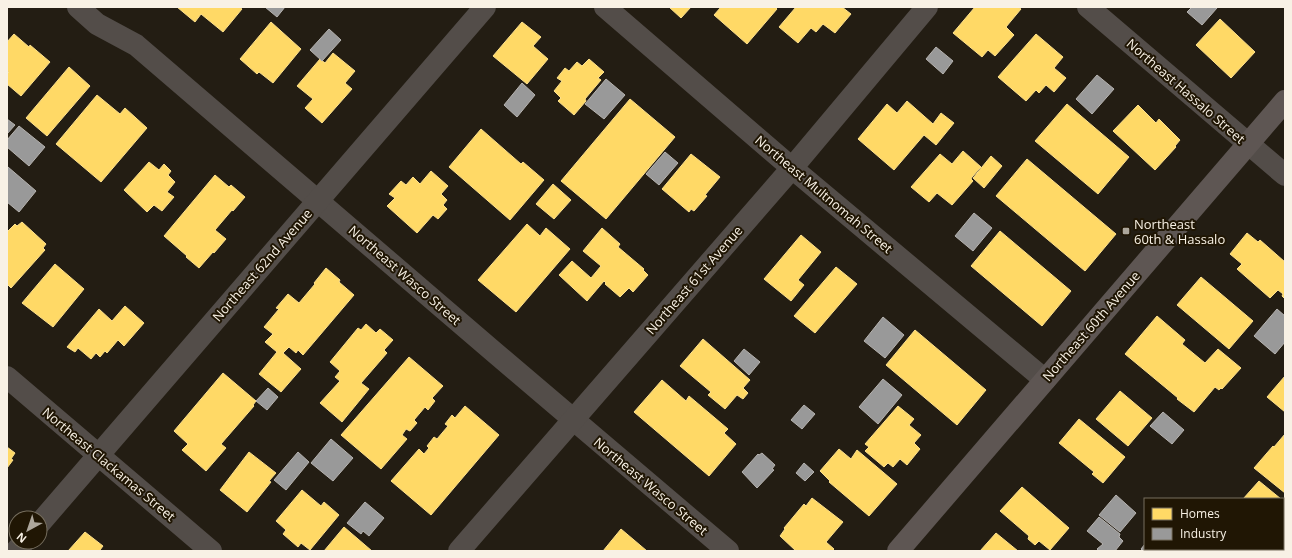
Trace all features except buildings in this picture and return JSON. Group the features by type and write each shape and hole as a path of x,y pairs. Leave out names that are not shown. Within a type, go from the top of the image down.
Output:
{"main road":[{"name":"Northeast 60th Avenue","path":"898,551 1285,101"}],"street":[{"name":"Northeast Wasco Street","path":"78,7 97,24 136,44 572,419 728,551"},
{"name":"Northeast 62nd Avenue","path":"48,514 484,7"},
{"name":"Northeast Multnomah Street","path":"605,7 792,168 1045,380"},
{"name":"Northeast 61st Avenue","path":"459,551 572,419 792,168 927,7"},
{"name":"Northeast Hassalo Street","path":"1088,7 1285,176"},
{"name":"Northeast Clackamas Street","path":"7,377 211,551"}],"place":[{"name":"Northeast 60th & Hassalo","path":"1126,231"}]}
